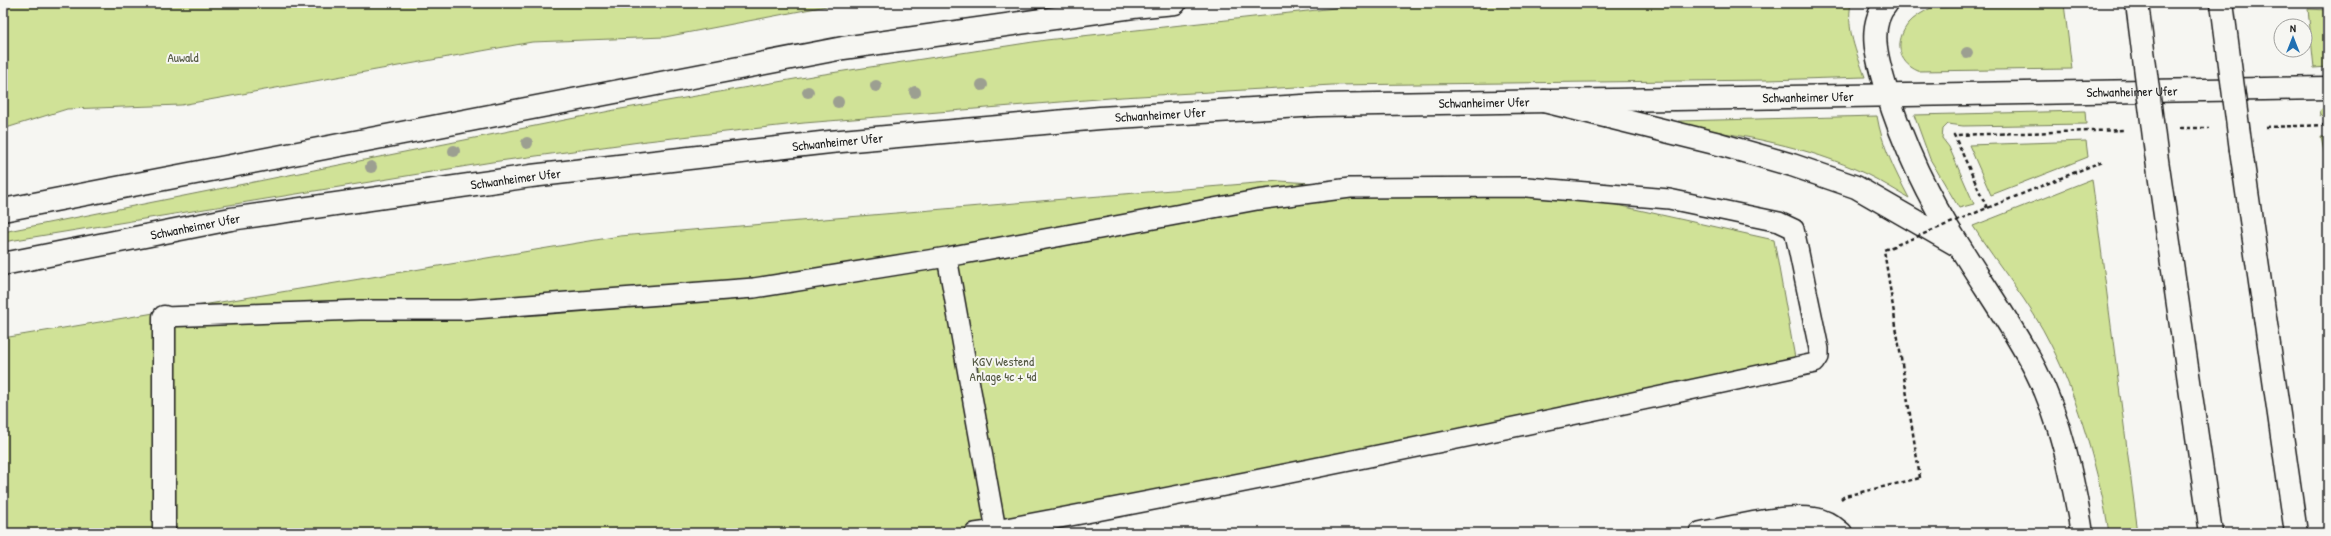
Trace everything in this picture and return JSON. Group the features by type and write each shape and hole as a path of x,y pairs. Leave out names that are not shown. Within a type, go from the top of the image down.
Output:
{"main road":[{"path":"3,210 842,48 1133,7 1175,3"},
{"path":"1887,3 1882,9 1875,31 1876,50 1888,96 1906,148 1959,246 2001,310 2036,371 2047,396 2068,465 2082,533"},
{"path":"2137,3 2156,152 2211,533"},
{"path":"2222,3 2241,150 2296,533"},
{"name":"Schwanheimer Ufer","path":"3,264 239,218 531,176 830,142 1100,118 1310,105 2328,88"},
{"path":"1544,101 1719,144 1792,165 1856,187 1959,246"},
{"path":"164,316 164,533"},
{"path":"1701,533 1775,520 1815,518 1832,526 1841,533"}],"lane":[{"path":"164,316 360,310 461,310 624,299 754,288 947,257 1257,200 1350,188 1527,187 1669,199 1779,222 1794,228 1819,348 1819,357 1815,363 1124,506 975,533"},
{"path":"947,257 996,530"}],"path":[{"path":"2258,127 2328,125"},
{"path":"2172,129 2211,128"},
{"path":"1987,208 1954,135 2133,130"},
{"path":"1815,518 1845,496 1920,478 1884,250 2103,161"}],"green space":[{"name":"Auwald","path":"3,3 842,3 665,37 532,42 181,105 67,109 3,129"},
{"path":"1380,3 1851,3 1851,31 1855,49 1865,77 1768,80 1332,85 1122,97 804,123 647,141 492,162 3,242 3,232 615,110 818,75 1046,40"},
{"path":"2064,4 2072,69 1918,71 1911,67 1902,57 1900,50 1901,37 1908,24 1931,8"},
{"path":"2308,9 2328,10 2328,67 2314,68 2313,18 2309,18"},
{"path":"2324,108 2329,113 2324,118 2319,113"},
{"path":"2085,111 2086,124 1963,126 1948,124 1943,129 1942,138 1949,147 1974,204 1959,208 1930,159 1914,115"},
{"path":"1877,116 1882,138 1894,168 1909,198 1866,174 1821,156 1774,143 1726,133 1678,126 1678,121"},
{"path":"2321,137 2328,137 2328,171"},
{"path":"2086,141 2088,157 1991,195 1969,145"},
{"path":"2092,179 2138,533 2109,533 2100,487 2087,437 2061,366 2043,329 1973,226"},
{"name":"KGV Westend Anlage 4c + 4d","path":"1280,181 1603,202 1774,240 1798,375 1010,533 3,533 3,338 620,236"}]}
